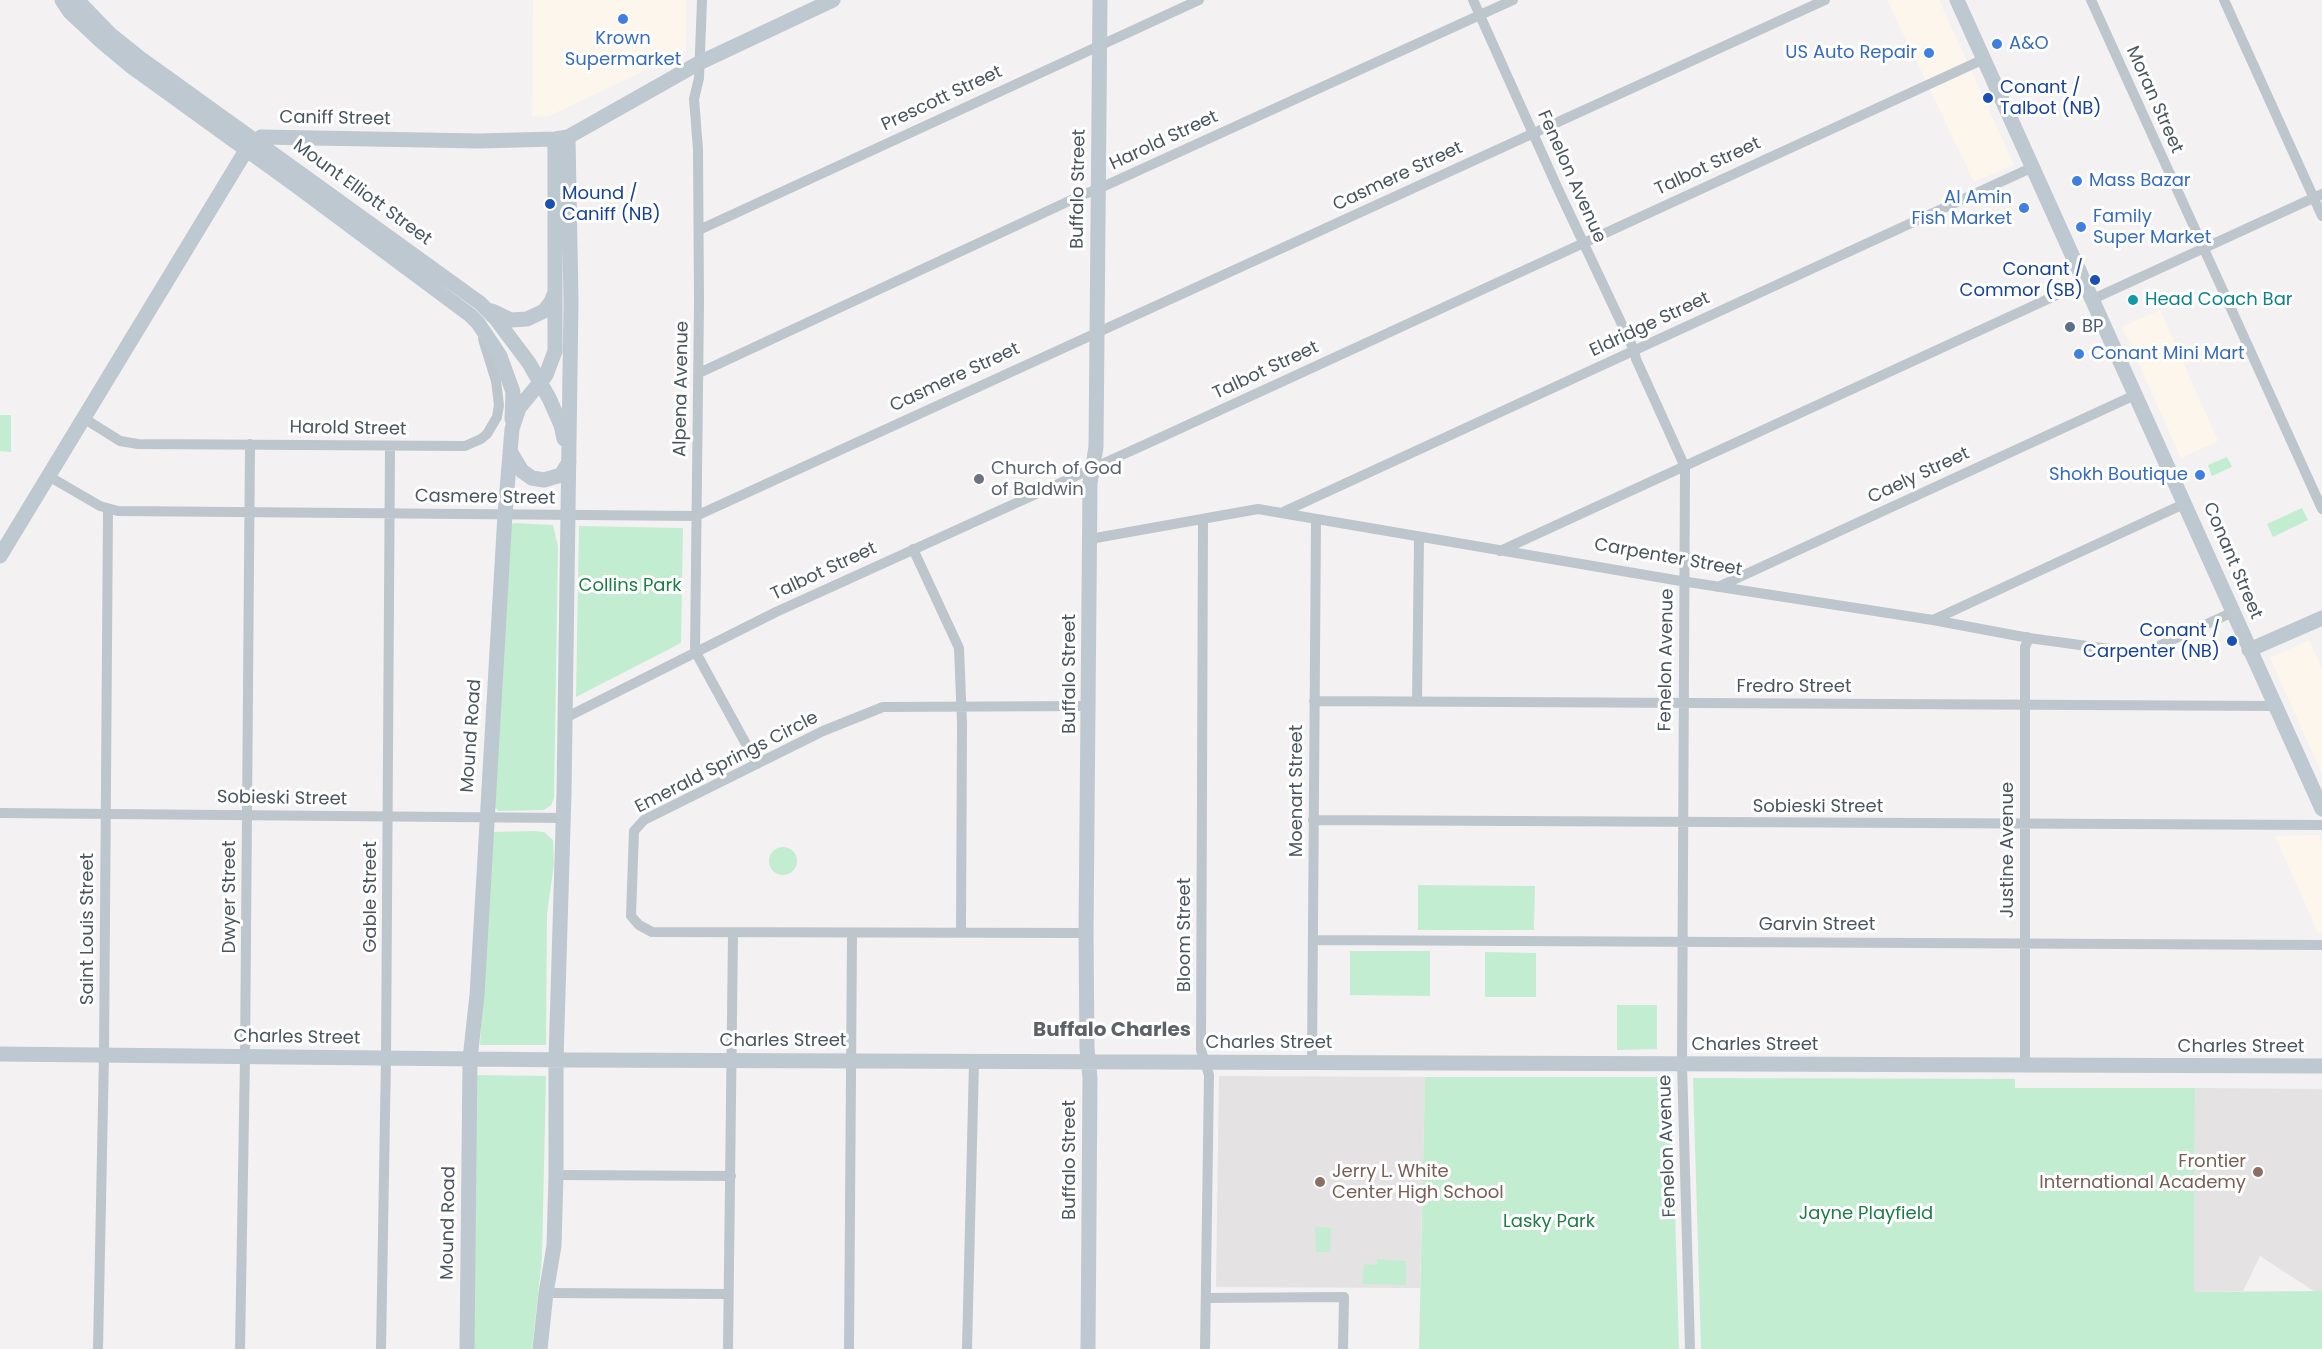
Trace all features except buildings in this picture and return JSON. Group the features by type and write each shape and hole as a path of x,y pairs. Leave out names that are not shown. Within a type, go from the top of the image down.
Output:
{"street":[{"name":"Mount Elliott Street","path":"62,0 86,27 132,67 301,181"},
{"name":"Mount Elliott Street","path":"76,0 110,34 140,58 513,339 549,398 561,425 569,462"},
{"name":"Alpena Avenue","path":"702,0 699,78 694,99 698,149 699,230 695,651 757,764"},
{"name":"Caniff Street","path":"0,556 242,157 261,137 479,141 562,138 699,63 833,0"},
{"name":"Buffalo Street","path":"1088,1349 1090,1078 1086,933 1090,483 1096,447 1100,0"},
{"name":"Prescott Street","path":"699,230 1199,0"},
{"name":"Fenelon Avenue","path":"1473,0 1634,350 1685,467 1682,1064 1690,1349"},
{"name":"Harold Street","path":"699,373 1082,195 1513,0"},
{"name":"Casmere Street","path":"50,477 108,509 696,516 1825,0"},
{"name":"Conant Street","path":"1957,0 2186,503 2249,650 2322,809"},
{"name":"Moran Street","path":"2091,0 2322,509"},
{"path":"2224,0 2318,196 2322,216"},
{"name":"Talbot Street","path":"565,718 695,651 913,549 1984,58"},
{"path":"540,1349 554,1246 556,1060 565,718 571,302 562,138"},
{"name":"Mound Road","path":"467,1349 470,1059 477,995 505,514 512,429 519,408 540,384 550,368 555,351 562,138"},
{"name":"Eldridge Street","path":"1281,513 2033,166"},
{"path":"2093,299 2318,196"},
{"path":"1499,551 2085,282"},
{"path":"475,309 511,320 527,319 538,315 548,307 557,286"},
{"name":"Mount Elliott Street","path":"475,309 500,356 513,392 512,429"},
{"name":"Harold Street","path":"84,419 128,443 465,446 481,439 493,427 499,405 496,381 475,309"},
{"name":"Caely Street","path":"1718,587 2135,395"},
{"name":"Dwyer Street","path":"240,1349 250,444"},
{"name":"Gable Street","path":"381,1349 386,1058 390,446"},
{"path":"510,452 522,471 544,480 561,475 569,462"},
{"path":"1933,620 2186,503"},
{"name":"Saint Louis Street","path":"98,1349 104,1055 108,509"},
{"name":"Carpenter Street","path":"1090,539 1258,509 1419,538 1933,620 2029,638 2143,652 2233,612"},
{"name":"Bloom Street","path":"1203,519 1201,1050 1209,1075 1205,1349"},
{"name":"Moenart Street","path":"1312,1062 1316,519"},
{"path":"1417,702 1419,538"},
{"path":"913,549 959,648 961,932"},
{"path":"2249,650 2322,618"},
{"name":"Justine Avenue","path":"2025,1065 2025,647 2029,638"},
{"name":"Fredro Street","path":"1314,701 2275,706"},
{"name":"Emerald Springs Circle","path":"1086,933 652,932 639,925 631,916 634,831 644,820 823,731 883,707 1089,706"},
{"name":"Sobieski Street","path":"0,813 563,818"},
{"name":"Sobieski Street","path":"1313,820 2322,825"},
{"path":"728,1349 733,933"},
{"path":"849,1349 852,934"},
{"name":"Garvin Street","path":"1313,940 2322,945"},
{"name":"Charles Street","path":"0,1054 732,1061 2322,1066"},
{"path":"967,1349 974,1061"},
{"path":"556,1175 730,1176"},
{"path":"546,1293 728,1294"},
{"path":"1206,1298 1344,1297 1343,1349"}],"shaded area":[{"path":"533,0 686,0 686,51 549,116 532,116"},
{"path":"1887,0 1939,0 2014,165 1974,182"},
{"path":"2160,310 2218,441 2181,458 2122,327"},
{"path":"2309,640 2322,668 2322,774 2270,658"},
{"path":"2319,835 2322,843 2322,933 2318,933 2275,836"},
{"name":"Jerry L. White Center High School","path":"1219,1076 1425,1077 1420,1288 1216,1287"},
{"name":"Frontier International Academy","path":"2195,1088 2322,1089 2322,1292 2320,1295 2260,1256 2243,1291 2194,1292"}],"green space":[{"path":"0,415 11,415 11,452 0,451"},
{"path":"2227,457 2232,467 2212,476 2208,465"},
{"path":"2302,508 2308,520 2273,537 2267,524"},
{"path":"514,523 553,525 558,547 554,798 551,805 544,810 498,811 495,807 510,525"},
{"name":"Collins Park","path":"579,526 683,528 681,643 576,697"},
{"path":"492,832 544,832 553,840 554,864 547,914 546,1045 480,1045"},
{"path":"783,847 793,851 797,861 793,871 783,875 773,871 769,861 773,851"},
{"path":"1418,885 1535,886 1534,930 1418,930"},
{"path":"1350,951 1430,951 1430,996 1350,995"},
{"path":"1485,952 1536,953 1536,997 1485,997"},
{"path":"1617,1005 1657,1005 1657,1049 1617,1050"},
{"path":"475,1075 546,1076 542,1258 532,1349 472,1349"},
{"name":"Lasky Park","path":"1425,1077 1671,1077 1679,1349 1419,1349"},
{"name":"Jayne Playfield","path":"1693,1078 2015,1079 2015,1088 2195,1088 2194,1292 2322,1291 2322,1349 1701,1349"},
{"path":"1315,1228 1331,1228 1330,1252 1316,1252"},
{"path":"1377,1259 1406,1261 1406,1285 1362,1284 1364,1264 1377,1265"}],"place":[{"name":"Krown Supermarket","path":"623,19"},
{"name":"A&O","path":"1997,44"},
{"name":"US Auto Repair","path":"1929,53"},
{"name":"Conant / Talbot (NB)","path":"1988,98"},
{"name":"Mass Bazar","path":"2077,181"},
{"name":"Mound / Caniff (NB)","path":"550,204"},
{"name":"Al Amin Fish Market","path":"2024,208"},
{"name":"Family Super Market","path":"2081,227"},
{"name":"Conant / Commor (SB)","path":"2095,280"},
{"name":"Head Coach Bar","path":"2133,300"},
{"name":"BP","path":"2070,327"},
{"name":"Conant Mini Mart","path":"2079,354"},
{"name":"Shokh Boutique","path":"2200,475"},
{"name":"Church of God of Baldwin","path":"979,479"},
{"name":"Conant / Carpenter (NB)","path":"2232,641"},
{"name":"Frontier International Academy","path":"2258,1172"},
{"name":"Jerry L. White Center High School","path":"1320,1182"}],"district":[{"name":"Buffalo Charles","path":"1112,1031"}]}
